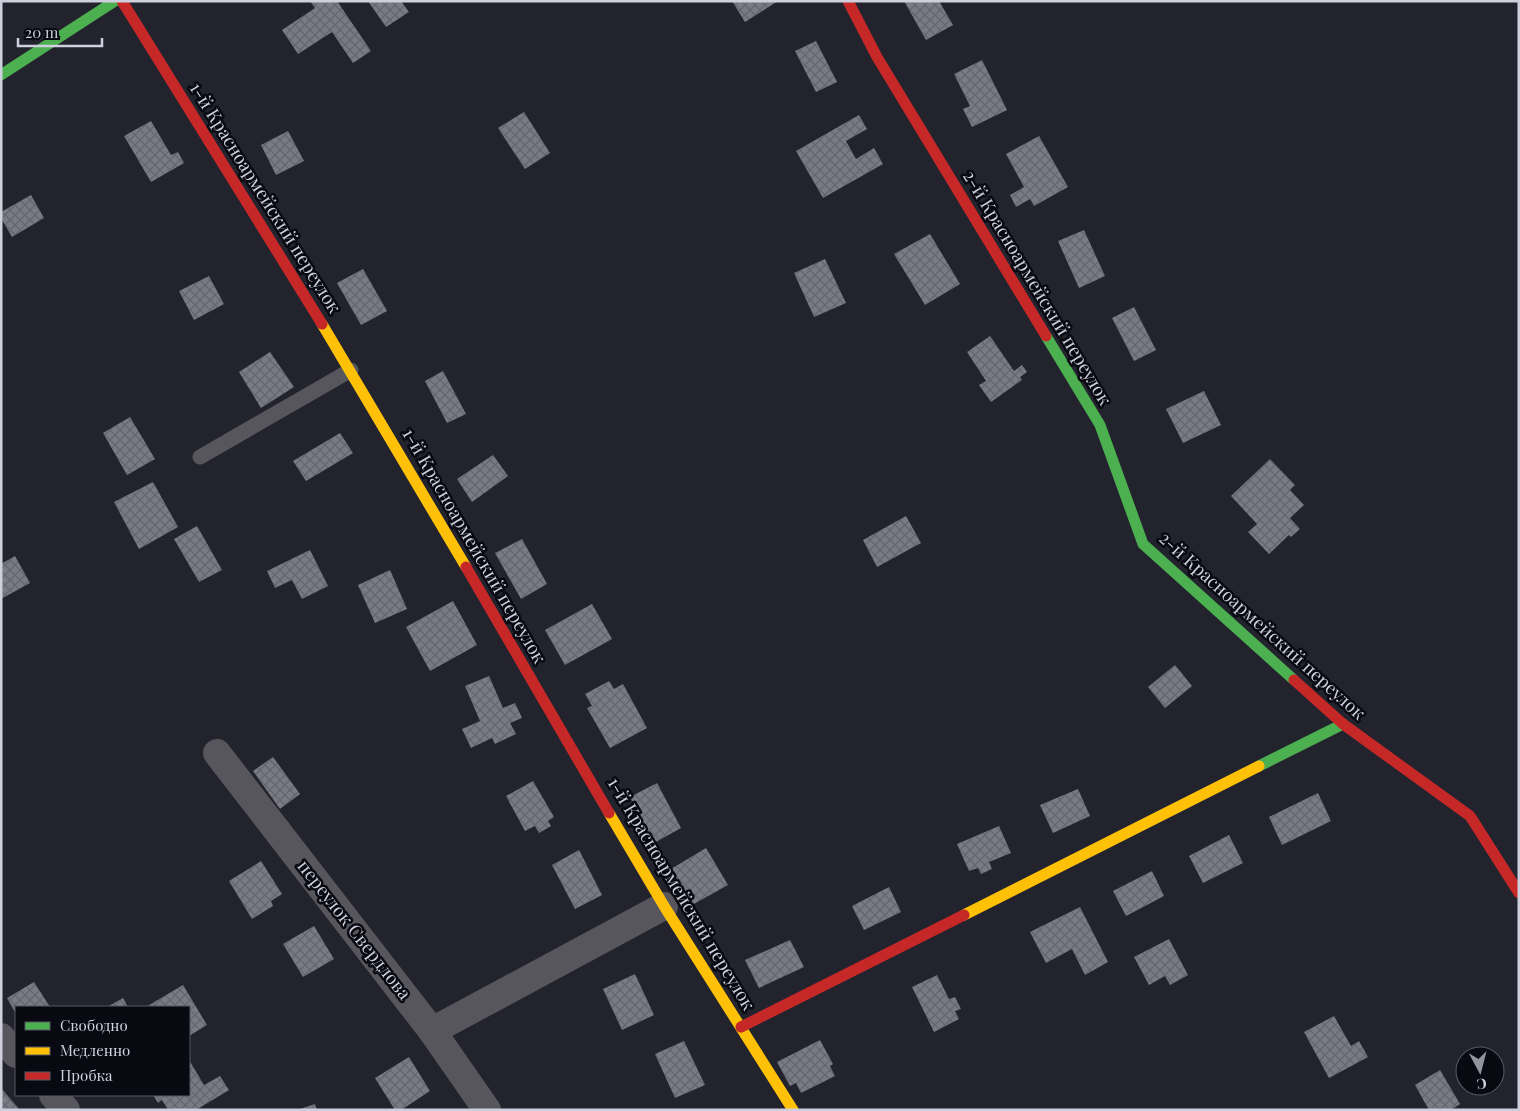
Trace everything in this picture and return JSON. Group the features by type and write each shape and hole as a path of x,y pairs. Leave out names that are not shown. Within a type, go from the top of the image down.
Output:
{"street":[{"path":"1,75 115,1"},
{"name":"1-й Красноармейский переулок","path":"122,1 351,370 664,906 793,1110"},
{"name":"2-й Красноармейский переулок","path":"848,1 877,57 1100,425 1143,544 1343,724 1470,816 1519,892"},
{"path":"742,1027 1343,724"},
{"name":"переулок Свердлова","path":"218,753 432,1031 487,1110"},
{"path":"432,1031 664,906"},
{"path":"1,1037 15,1053"},
{"path":"54,1096 66,1110"}],"lane":[{"path":"200,458 351,370"}],"building":[{"path":"310,1 337,1 371,51 353,63 332,32 298,54 282,30 315,8"},
{"path":"368,1 401,1 409,12 386,27"},
{"path":"732,1 778,1 745,22"},
{"path":"904,1 939,1 953,25 926,40"},
{"path":"816,41 837,82 816,92 795,51"},
{"path":"982,60 1007,110 972,127 963,109 970,106 954,74"},
{"path":"524,112 550,153 525,169 498,128"},
{"path":"859,115 867,129 846,141 856,159 874,148 883,164 823,198 796,151"},
{"path":"151,121 171,155 178,152 184,163 151,182 124,136"},
{"path":"288,131 304,161 276,175 261,145"},
{"path":"1039,136 1068,187 1034,206 1030,199 1016,207 1010,195 1024,187 1006,154"},
{"path":"31,195 44,218 12,237 1,218 1,212"},
{"path":"1084,230 1105,276 1079,288 1058,241"},
{"path":"930,234 960,284 925,305 894,254"},
{"path":"825,259 846,303 814,317 794,273"},
{"path":"363,269 387,311 361,325 337,283"},
{"path":"209,276 224,304 194,320 179,291"},
{"path":"1134,307 1156,350 1134,361 1112,318"},
{"path":"990,336 1014,371 1022,365 1027,372 1020,377 1022,380 991,402 979,385 986,381 967,352"},
{"path":"270,352 294,387 261,408 239,372"},
{"path":"443,371 466,414 447,423 425,381"},
{"path":"1204,391 1221,425 1183,443 1166,409"},
{"path":"130,417 155,459 127,475 103,433"},
{"path":"340,433 353,453 306,481 293,461"},
{"path":"493,455 508,476 472,502 457,479"},
{"path":"1270,459 1295,485 1290,490 1304,505 1290,518 1300,529 1291,537 1289,535 1269,554 1248,532 1257,524 1231,496"},
{"path":"153,482 178,527 139,549 114,502"},
{"path":"906,516 921,543 877,567 863,540"},
{"path":"197,526 222,570 199,582 174,539"},
{"path":"522,539 547,584 521,599 495,553"},
{"path":"310,550 328,586 302,599 292,580 275,588 267,571"},
{"path":"15,556 30,583 1,599 1,564"},
{"path":"390,570 407,609 375,623 358,585"},
{"path":"453,601 477,645 430,671 406,627"},
{"path":"592,604 612,639 565,665 545,630"},
{"path":"1175,665 1192,686 1165,708 1148,687"},
{"path":"489,676 503,708 515,703 522,718 510,723 516,734 495,744 492,738 471,748 462,729 480,721 465,686"},
{"path":"609,681 614,689 623,684 647,728 610,748 587,708 592,706 585,694"},
{"path":"273,757 300,794 280,809 253,771"},
{"path":"533,781 554,817 548,821 551,826 539,833 535,826 525,831 506,796"},
{"path":"657,783 681,828 654,843 630,797"},
{"path":"1078,789 1090,816 1053,833 1040,805"},
{"path":"1318,793 1331,821 1282,845 1269,817"},
{"path":"999,826 1011,853 989,862 992,869 981,874 978,868 969,871 957,844"},
{"path":"1229,835 1243,863 1203,883 1189,856"},
{"path":"706,848 728,885 692,905 671,869"},
{"path":"579,850 602,895 575,909 552,865"},
{"path":"261,861 282,894 271,901 273,906 252,919 229,881"},
{"path":"1152,871 1164,896 1126,916 1113,891"},
{"path":"889,887 901,912 864,930 852,906"},
{"path":"1080,907 1108,962 1085,975 1072,949 1046,963 1030,932"},
{"path":"314,926 334,959 303,977 283,944"},
{"path":"1169,939 1188,975 1170,985 1165,976 1149,985 1134,957"},
{"path":"790,940 804,967 759,988 745,960"},
{"path":"635,974 654,1015 622,1030 603,989"},
{"path":"937,975 949,999 955,997 961,1009 955,1011 959,1019 934,1032 912,987"},
{"path":"34,982 49,1006 15,1006 15,1012 7,998"},
{"path":"183,985 207,1025 190,1035 190,1006 148,1006"},
{"path":"123,998 127,1006 109,1006"},
{"path":"1334,1016 1351,1046 1359,1041 1368,1057 1329,1078 1304,1032"},
{"path":"820,1040 833,1064 830,1066 835,1076 801,1093 796,1083 790,1086 777,1062"},
{"path":"684,1041 705,1085 675,1098 655,1054"},
{"path":"409,1057 430,1091 401,1110 395,1110 375,1078"},
{"path":"190,1062 204,1085 220,1076 229,1090 196,1110 168,1110 162,1100 158,1103 154,1096 190,1096"},
{"path":"1440,1070 1460,1104 1451,1110 1429,1110 1415,1085"},
{"path":"1,1088 20,1110 1,1110"},
{"path":"315,1104 317,1110 300,1110 300,1109"}],"traffic: fast":[{"path":"1,75 115,1"},
{"path":"1046,336 1100,425 1143,544 1294,680"},
{"path":"1259,766 1343,724"}],"traffic: slow":[{"path":"322,324 466,567"},
{"path":"964,915 1259,766"},
{"path":"609,813 664,906 793,1110"}],"traffic: jam":[{"path":"122,1 322,324"},
{"path":"848,1 877,57 1046,336"},
{"path":"466,567 609,813"},
{"path":"1294,680 1343,724 1470,816 1519,893"},
{"path":"741,1027 964,915"}]}
